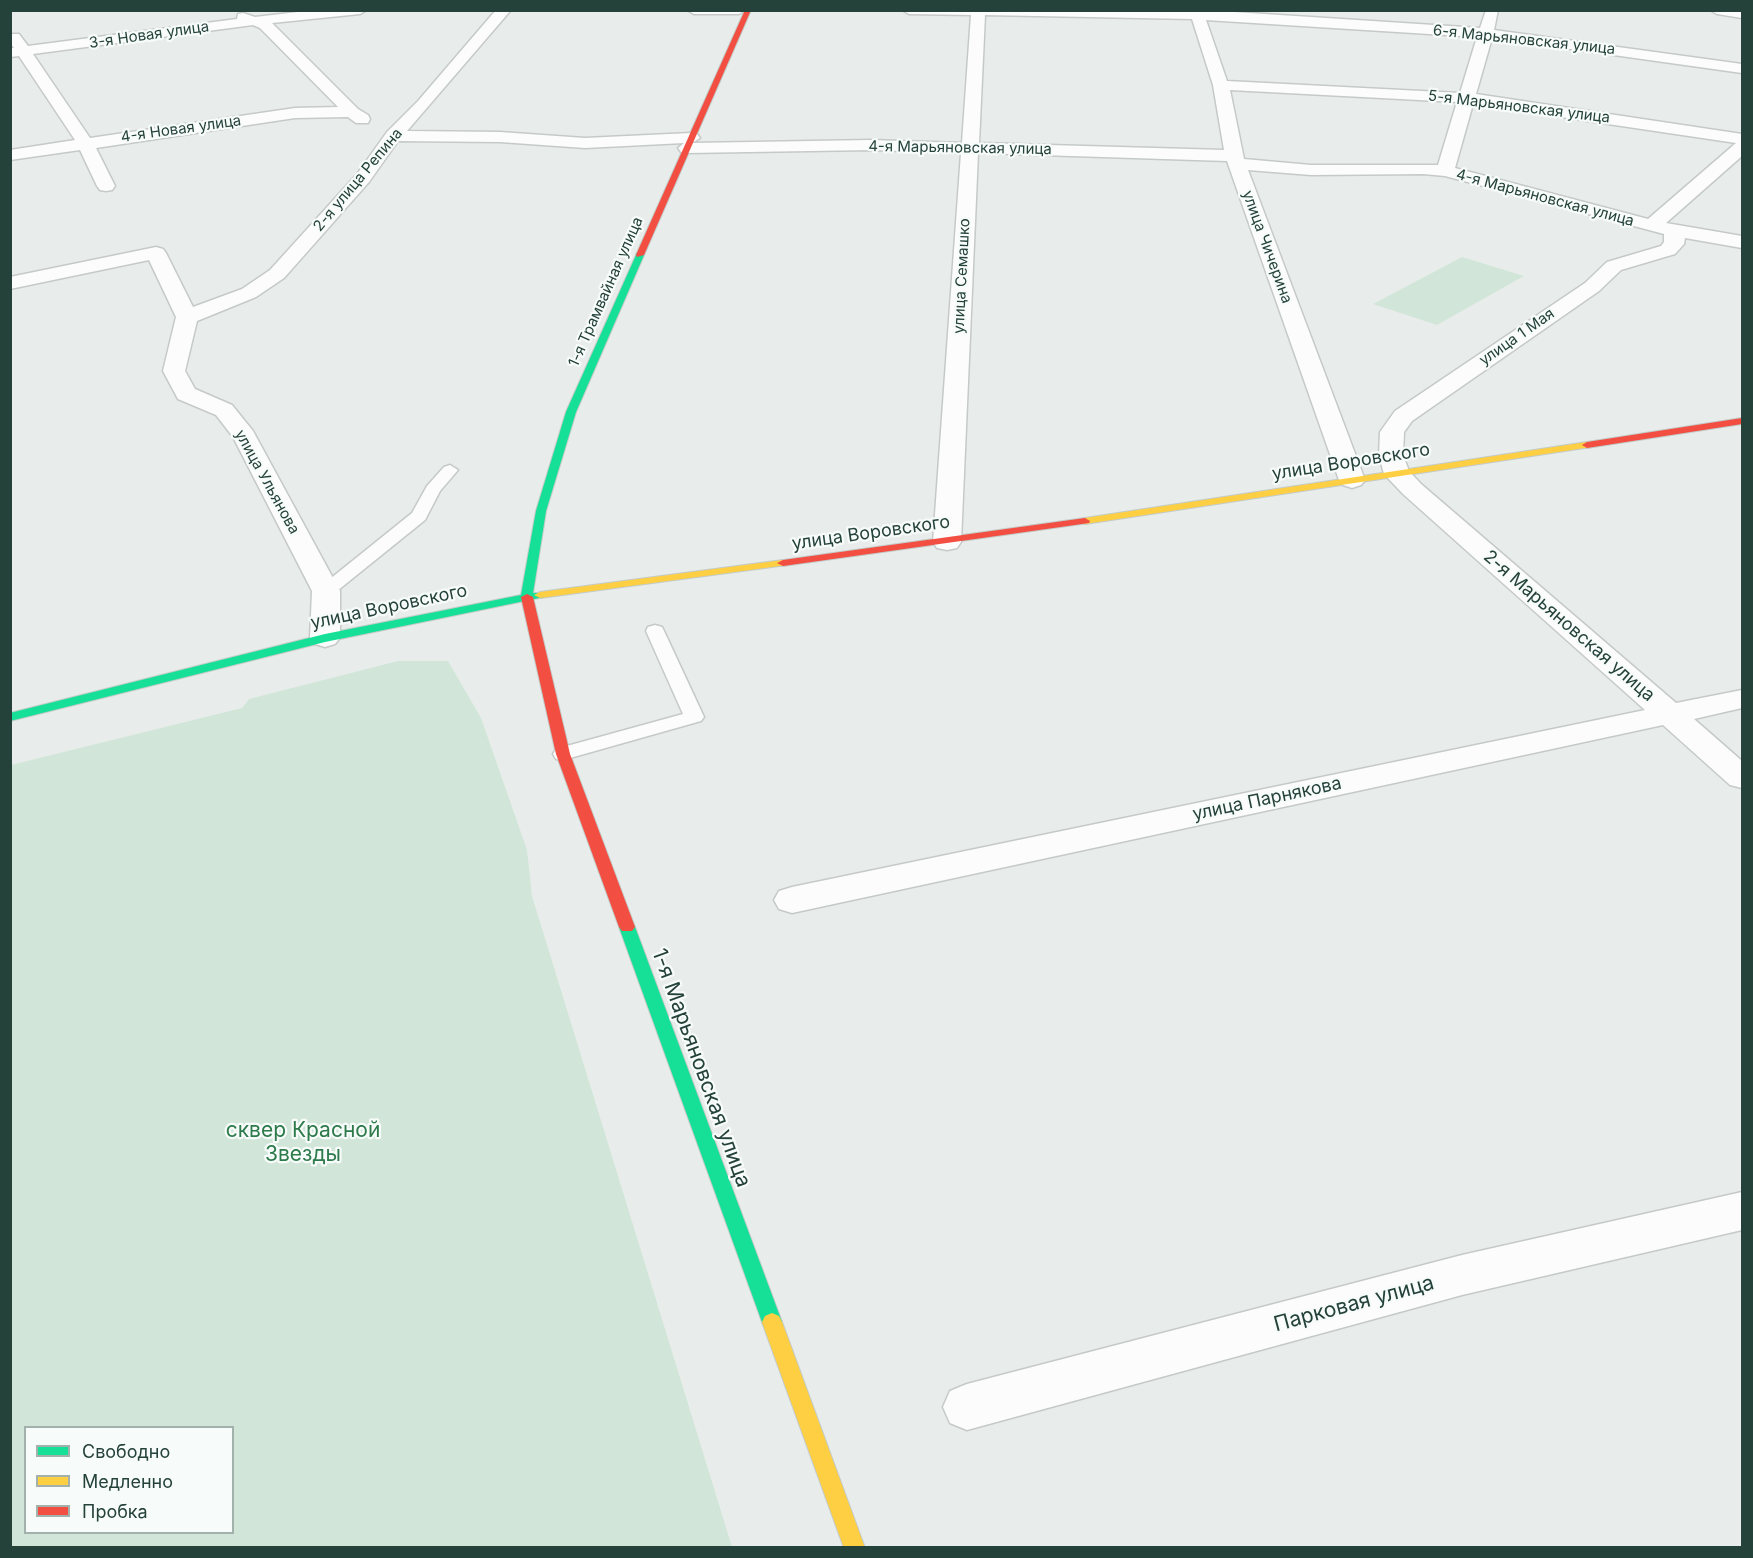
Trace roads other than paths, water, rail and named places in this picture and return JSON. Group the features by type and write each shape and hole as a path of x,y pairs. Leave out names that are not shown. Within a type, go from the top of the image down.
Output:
{"main road":[{"name":"1-я Трамвайная улица","path":"527,597 541,511 571,412 748,10"},
{"name":"улица Воровского","path":"10,717 325,638 527,597 946,542 1743,421"},
{"name":"1-я Марьяновская улица","path":"527,597 563,754 855,1548"}],"street":[{"path":"235,10 240,16 265,25 352,112"},
{"name":"3-я Новая улица","path":"17,53 254,21 360,10"},
{"name":"2-я улица Репина","path":"187,317 249,293 277,274 363,178 395,134 424,104 504,10"},
{"path":"694,10 739,10"},
{"name":"6-я Марьяновская улица","path":"909,10 1197,13 1486,33 1743,68"},
{"path":"1445,171 1492,10"},
{"path":"1717,10 1743,14"},
{"name":"улица Семашко","path":"946,542 978,11"},
{"name":"улица Чичерина","path":"1197,13 1221,85 1236,160 1352,480"},
{"path":"10,32 17,53 85,143 106,186"},
{"name":"5-я Марьяновская улица","path":"1221,85 1467,98 1743,139"},
{"name":"4-я Марьяновская улица","path":"352,112 395,134 500,137 585,143 689,143 773,148 871,145 969,147 1236,160 1311,170 1423,169 1445,171 1501,184 1651,226 1743,242"},
{"name":"4-я Новая улица","path":"10,155 295,113 352,112"},
{"path":"1651,226 1743,147"},
{"name":"улица 1 Мая","path":"1397,474 1391,455 1392,432 1403,416 1592,287 1614,266 1668,250 1674,244 1673,231"},
{"path":"10,283 156,253 187,317"},
{"name":"улица Ульянова","path":"187,317 174,371 186,394 225,410 244,436 326,591 325,638"},
{"name":"2-я Марьяновская улица","path":"1397,474 1743,778"},
{"name":"улица Парнякова","path":"792,900 1743,699"},
{"name":"Парковая улица","path":"967,1407 1462,1275 1743,1212"}],"lane":[{"path":"326,591 419,516 433,489 450,470"},
{"path":"563,754 694,717 655,631"}],"park label":[{"name":"сквер Красной Звезды","path":"303,1143"}]}
